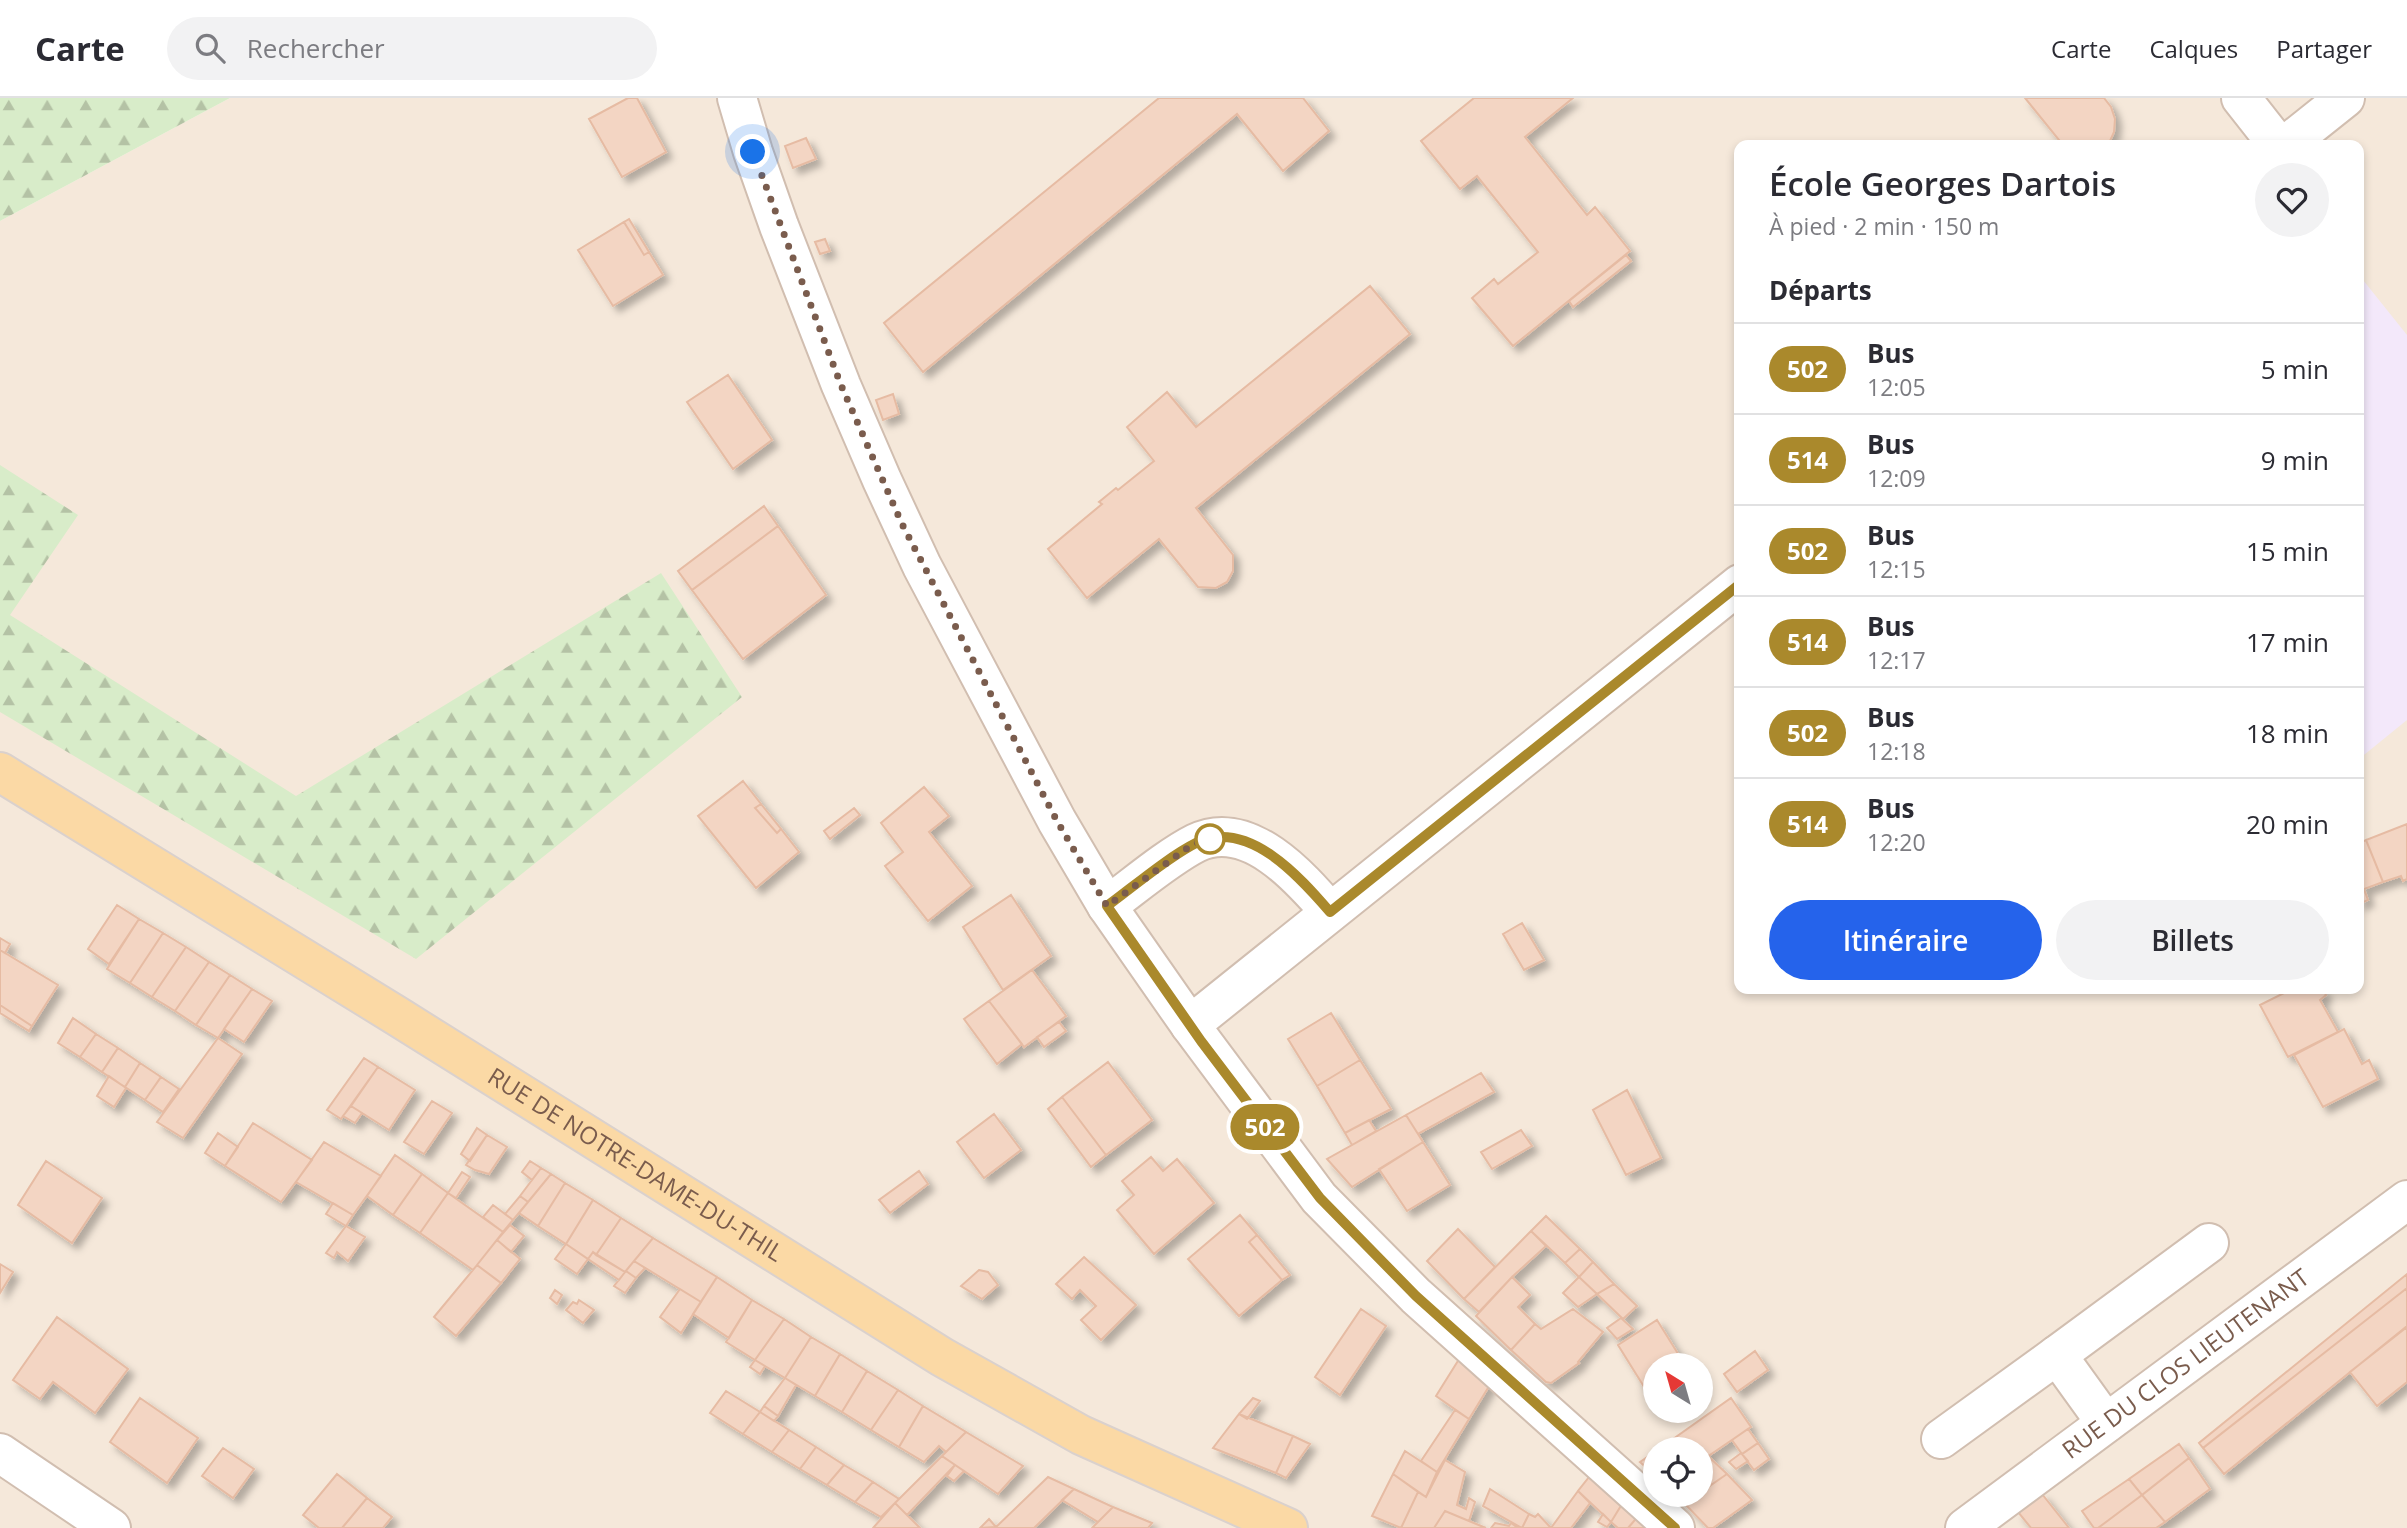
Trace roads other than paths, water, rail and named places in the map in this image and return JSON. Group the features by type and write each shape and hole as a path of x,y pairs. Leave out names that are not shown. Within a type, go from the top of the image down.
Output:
{"main road":[{"name":"RUE DE NOTRE-DAME-DU-THIL","path":"0,772 397,1016 942,1357 1081,1435 1288,1528"}],"street":[{"path":"737,98 779,226 841,385 882,480 922,566 1057,821 1107,906 1190,1025 1320,1198 1416,1296 1675,1528"},
{"path":"2241,98 2274,140"},
{"path":"2292,140 2345,98"},
{"path":"1190,1025 1734,589"},
{"path":"1107,906 1198,842 1228,837 1251,843 1274,858 1310,889 1330,912"},
{"name":"RUE DU CLOS LIEUTENANT","path":"1965,1528 2407,1200"},
{"path":"1941,1440 2209,1243"},
{"path":"2057,1355 2106,1423"},
{"path":"0,1453 111,1528"}]}
